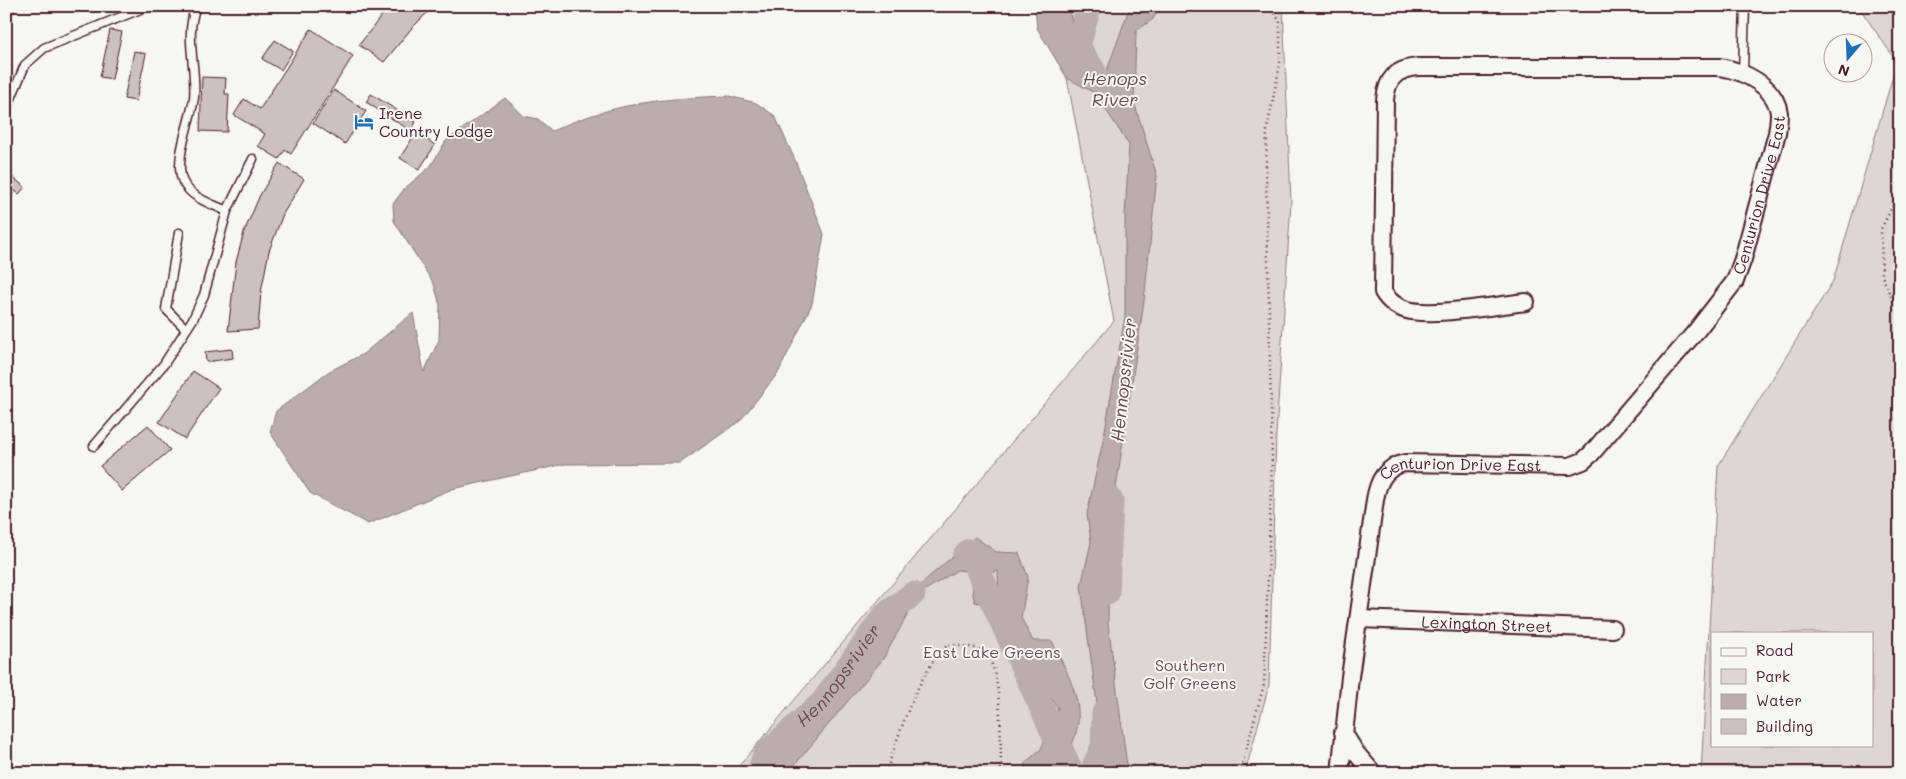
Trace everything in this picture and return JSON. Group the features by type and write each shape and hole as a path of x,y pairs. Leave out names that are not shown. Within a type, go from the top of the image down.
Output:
{"street":[{"name":"Centurion Drive East","path":"1340,773 1377,490 1385,472 1394,465 1405,463 1570,466 1583,461 1612,430 1729,290 1743,259 1779,119 1779,112 1770,95 1752,77 1720,67 1418,66 1397,72 1389,80 1385,100 1383,292 1398,307 1420,313 1526,302"},
{"name":"Lexington Street","path":"1359,620 1613,629"},
{"path":"1344,732 1356,753 1374,773"}],"lane":[{"path":"6,15 10,6"},
{"path":"6,110 25,65 44,48 148,6"},
{"path":"196,6 191,29 194,98 182,155 182,181 194,196 227,211"},
{"path":"1743,73 1745,6"},
{"path":"94,446 164,364 186,329 204,295 227,211 253,159"},
{"path":"179,233 166,309 186,329"}],"path":[{"path":"1240,773 1264,684 1272,458 1266,161 1267,129 1280,64 1280,20 1268,6"},
{"path":"1900,192 1881,230 1882,276 1895,306 1900,308"},
{"path":"886,773 910,707 939,653 948,645 982,650 993,662 1002,730 1001,773"}],"green space":[{"path":"1053,6 1283,6 1291,202 1276,434 1269,685 1245,773 733,773 1114,321"},
{"path":"1858,6 1900,6 1900,773 1701,773 1718,466 1833,281 1897,62"}],"water":[{"name":"Henops River","path":"1035,6 1068,6 1078,46 1106,73 1129,9 1133,6 1161,6 1153,19 1136,31 1134,102 1157,176 1144,301 1109,535 1108,623 1128,773 1093,773 1103,747 1081,586 1091,542 1087,514 1103,441 1125,317 1125,217 1129,145 1095,93 1067,78 1037,28"},
{"path":"729,96 756,103 775,116 795,160 824,234 812,304 778,373 740,421 680,463 565,464 452,489 368,524 310,493 270,432 276,411 328,372 363,354 413,313 424,372 439,340 440,305 434,284 394,221 393,204 404,189 430,167 446,141 505,98 524,116 538,119 552,131 617,108 682,98"},
{"path":"975,537 996,552 1019,553 1028,577 1021,618 1033,641 1052,641 1071,681 1078,708 1078,721 1069,750 1054,773 1026,773 1025,763 1041,749 1058,708 1043,687 1013,657 1003,632 991,618 1004,612 999,603 998,571 981,577 977,586 983,595 980,603 975,602 969,571 957,570 919,594 883,659 788,773 755,773 779,750 849,664 885,615"}],"building":[{"path":"389,6 434,6 411,29 384,62 359,45"},
{"path":"311,29 353,56 291,154 285,150 279,159 258,146 265,134 234,115 244,99 260,109"},
{"path":"110,30 122,32 112,79 100,77"},
{"path":"275,40 293,51 281,70 262,59"},
{"path":"134,51 146,54 136,101 124,99"},
{"path":"202,77 226,78 225,94 229,94 227,132 200,131"},
{"path":"334,90 366,111 345,144 313,123"},
{"path":"371,94 416,122 411,131 366,102"},
{"path":"416,132 435,145 419,170 400,158"},
{"path":"279,163 304,179 283,214 269,251 261,292 258,329 228,331 236,262 244,232 260,195"},
{"path":"6,172 25,187 19,194 6,184"},
{"path":"6,187 14,193 7,201 6,200"},
{"path":"232,349 233,358 206,362 205,352"},
{"path":"193,371 219,388 185,439 159,422"},
{"path":"148,425 170,450 122,491 100,466"}],"waterway":[{"name":"Hennopsrivier","path":"1089,6 1078,46 1096,75"},
{"name":"Hennopsrivier","path":"1107,593 1111,501"},
{"name":"Hennopsrivier","path":"965,555 969,551 1072,773"},
{"name":"Hennopsrivier","path":"759,773 766,753 822,703 885,615 913,594"},
{"name":"Hennopsrivier","path":"1091,773 1103,747 1104,713"}],"place":[{"name":"Irene Country Lodge","path":"364,122"}],"park label":[{"name":"East Lake Greens","path":"992,652"},
{"name":"Southern Golf Greens","path":"1190,674"}]}
